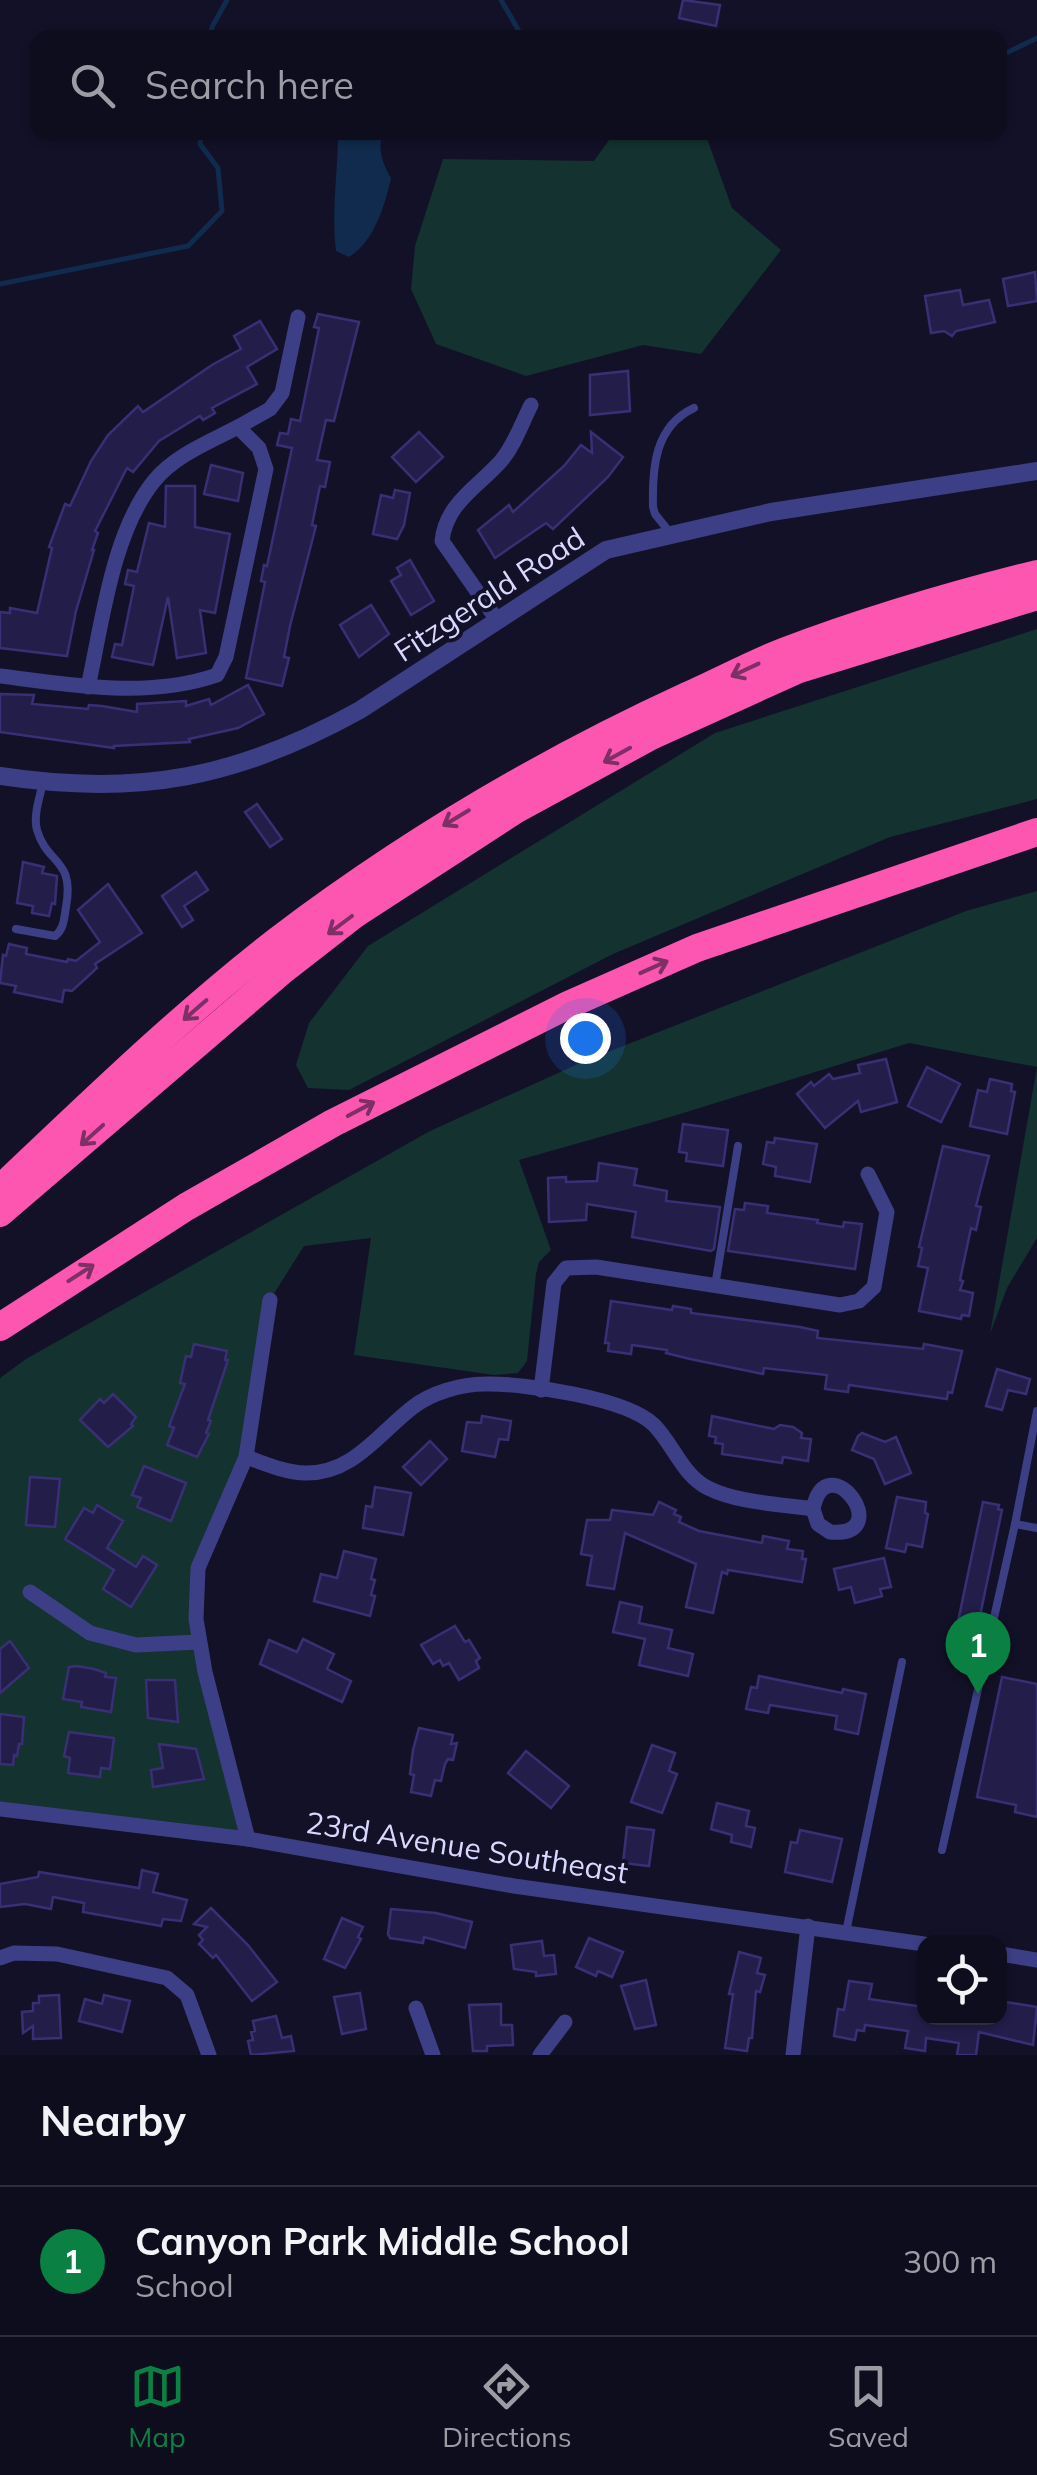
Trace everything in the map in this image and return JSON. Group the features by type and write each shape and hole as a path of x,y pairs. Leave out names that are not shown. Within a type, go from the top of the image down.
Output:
{"highway":[{"path":"0,1189 150,1049 274,944 413,846 518,780 614,730 783,652 1037,574"},
{"path":"0,1213 283,970 355,914 516,810 651,736 799,669 1037,596"},
{"path":"812,909 850,880 1037,818"},
{"path":"0,1327 186,1207 334,1123 568,1005 697,948 1037,832"}],"street":[{"path":"88,687 115,560 152,482 174,462 270,409 282,393 298,318"},
{"path":"497,620 442,541 443,527 448,512 504,458 531,406"},
{"path":"0,676 124,690 175,685 218,675 226,657 266,469 259,448 238,427"},
{"name":"Fitzgerald Road","path":"0,776 110,786 164,782 223,768 319,733 403,683 606,550 772,512 1037,471"},
{"path":"541,1390 554,1282 566,1268 596,1267 840,1305 859,1301 874,1288 887,1212 868,1174"},
{"path":"248,1839 198,1642 198,1568 246,1457 270,1300"},
{"path":"246,1457 300,1474 327,1472 354,1459 416,1404 456,1387 486,1384 541,1390 631,1408 654,1425 704,1487 723,1494 813,1509"},
{"path":"30,1592 90,1633 136,1646 198,1642"},
{"name":"23rd Avenue Southeast","path":"0,1809 248,1839 514,1886 917,1943"},
{"path":"793,2055 808,1926"},
{"path":"0,1958 14,1953 58,1954 167,1978 187,1995 209,2055"},
{"path":"1007,1955 1037,1960"},
{"path":"416,2008 433,2055"},
{"path":"540,2055 565,2022"}],"lane":[{"path":"672,534 653,507 660,446 665,428 694,408"},
{"path":"16,929 55,936 60,933 64,915 67,873 38,833 36,824 43,782"},
{"path":"715,1286 738,1146"},
{"path":"942,1850 1037,1411"},
{"path":"1015,1524 1037,1528"},
{"path":"846,1932 902,1662"}],"green space":[{"path":"609,140 708,140 732,208 781,250 701,354 643,345 526,376 436,344 411,289 415,246 443,159 594,161"},
{"path":"1037,629 1037,799 890,837 613,954 349,1090 308,1088 296,1065 309,1023 368,946 715,733"},
{"path":"1037,891 1037,1067 909,1043 519,1160 551,1250 539,1262 527,1361 518,1373 494,1375 354,1355 371,1238 304,1246 270,1300 246,1457 198,1568 196,1619 248,1839 0,1810 0,1378 26,1359 430,1131 580,1063 966,911"},
{"path":"1037,1067 1037,1238 1007,1288 990,1334"}],"water":[{"path":"338,140 382,140 382,156 391,178 382,211 372,233 349,257 336,251"}],"building":[{"path":"683,0 720,5 716,26 679,18"},
{"path":"1035,272 1037,301 1008,306 1003,279"},
{"path":"960,290 963,305 989,300 995,322 956,331 952,336 944,331 931,333 925,296"},
{"path":"318,314 359,322 334,421 326,420 317,460 330,462 325,487 320,486 312,525 316,526 290,626 284,657 289,658 282,686 246,678 265,582 261,581 264,565 267,566 292,448 277,445 280,433 288,434 291,419 300,421 319,328 314,327"},
{"path":"260,321 277,349 247,367 257,384 212,408 215,413 203,420 200,416 159,441 133,472 127,468 95,531 98,533 67,656 0,648 0,612 10,613 10,608 37,613 52,548 49,547 65,504 70,506 108,435 138,406 143,412 241,349 234,336"},
{"path":"628,371 630,411 590,415 590,375"},
{"path":"419,432 443,457 416,482 392,457"},
{"path":"591,432 623,457 608,477 553,529 546,523 495,558 478,530 509,505 513,512 564,466 581,445 592,453"},
{"path":"211,465 243,473 238,501 204,494"},
{"path":"166,486 195,486 195,527 230,534 215,613 200,610 206,653 177,658 168,597 153,665 112,657 115,644 122,645 134,586 125,584 128,570 137,572 149,523 165,527"},
{"path":"395,490 410,493 397,539 373,534 381,495 393,498"},
{"path":"410,560 434,601 411,615 391,581 401,575 397,568"},
{"path":"371,605 389,634 359,657 340,625"},
{"path":"248,685 264,714 238,728 189,739 190,742 114,748 0,732 0,694 34,695 32,704 88,709 89,705 137,712 137,704 186,701 186,706 209,699 211,705"},
{"path":"257,804 282,839 270,847 245,812"},
{"path":"23,862 44,867 42,873 57,876 55,904 52,903 49,916 32,913 33,906 17,903"},
{"path":"196,872 208,890 184,906 193,920 182,927 162,896"},
{"path":"108,884 142,933 95,964 97,968 72,991 64,990 62,1002 14,992 16,986 0,983 3,955 6,956 9,944 27,948 26,954 67,962 76,961 100,942 78,910"},
{"path":"886,1059 897,1102 861,1112 858,1101 825,1128 797,1094 829,1074 833,1079 860,1073 858,1065"},
{"path":"927,1067 960,1084 941,1122 908,1106"},
{"path":"990,1079 1012,1084 1011,1091 1015,1092 1007,1134 970,1126 978,1090 987,1092"},
{"path":"683,1124 728,1130 723,1166 686,1161 687,1153 679,1152"},
{"path":"775,1138 817,1144 810,1182 775,1176 776,1167 763,1164 767,1142 774,1143"},
{"path":"943,1146 989,1156 976,1206 981,1207 976,1230 971,1228 960,1280 960,1290 973,1293 969,1316 962,1315 961,1319 919,1311 928,1268 918,1266 922,1248 919,1247"},
{"path":"599,1163 637,1169 634,1185 667,1191 666,1201 720,1207 714,1249 632,1237 636,1212 587,1204 586,1220 549,1222 548,1178 597,1181"},
{"path":"745,1203 768,1206 767,1213 818,1220 817,1223 843,1227 844,1222 862,1224 855,1269 728,1251 735,1209 744,1210"},
{"path":"611,1301 672,1310 673,1306 691,1309 691,1313 800,1327 818,1331 817,1338 923,1349 924,1344 962,1351 947,1399 849,1385 848,1392 825,1389 827,1375 764,1368 763,1374 632,1345 631,1354 608,1351 609,1343 605,1343"},
{"path":"194,1344 227,1351 228,1360 208,1420 209,1434 197,1457 167,1445 174,1428 169,1426 185,1384 180,1383 186,1356 191,1357"},
{"path":"997,1369 1030,1379 1026,1394 1008,1390 1002,1410 986,1406"},
{"path":"113,1394 136,1417 133,1426 108,1447 80,1420 100,1399 104,1403"},
{"path":"482,1416 511,1421 508,1440 499,1439 495,1457 462,1451 467,1422 481,1423"},
{"path":"712,1416 774,1429 780,1425 793,1427 802,1433 801,1438 811,1439 808,1461 783,1457 782,1463 722,1454 723,1444 715,1443 716,1437 709,1436"},
{"path":"862,1433 885,1442 896,1437 911,1473 885,1484 874,1459 852,1450"},
{"path":"430,1441 447,1459 421,1485 403,1467"},
{"path":"144,1466 186,1483 171,1521 137,1507 141,1498 132,1495"},
{"path":"30,1477 60,1479 55,1527 26,1525"},
{"path":"375,1487 411,1493 403,1535 363,1528 366,1506 372,1507"},
{"path":"897,1497 926,1502 928,1514 922,1547 907,1544 905,1552 886,1548"},
{"path":"659,1502 676,1510 674,1514 681,1517 679,1522 699,1531 762,1543 763,1536 789,1541 787,1549 803,1551 802,1559 806,1559 802,1582 728,1570 727,1574 722,1572 713,1613 686,1607 696,1564 625,1533 614,1589 587,1585 592,1556 581,1554 587,1520 610,1520 612,1510 653,1515"},
{"path":"983,1502 999,1505 1002,1510 975,1640 955,1636"},
{"path":"97,1505 123,1521 107,1548 136,1567 143,1556 157,1565 131,1607 103,1589 114,1570 65,1539 84,1508 93,1513"},
{"path":"344,1551 376,1559 370,1616 314,1601 321,1574 337,1578"},
{"path":"884,1558 891,1587 880,1589 882,1596 855,1603 851,1587 839,1590 834,1569"},
{"path":"620,1602 642,1607 639,1623 672,1630 668,1648 693,1654 688,1676 639,1665 645,1639 613,1632"},
{"path":"455,1626 480,1658 476,1661 479,1668 459,1680 449,1663 443,1666 440,1660 433,1664 421,1645"},
{"path":"303,1639 334,1654 327,1669 351,1681 342,1702 260,1664 269,1640 297,1652"},
{"path":"10,1641 29,1668 0,1693 0,1649"},
{"path":"69,1667 116,1678 111,1712 81,1707 82,1702 63,1699"},
{"path":"759,1676 866,1694 858,1734 835,1729 837,1716 770,1705 768,1713 746,1709 751,1687 757,1688"},
{"path":"1002,1677 1037,1684 1037,1817 1015,1812 1016,1805 977,1797"},
{"path":"146,1680 175,1680 178,1722 148,1718"},
{"path":"0,1714 24,1717 22,1744 17,1756 14,1755 13,1765 0,1764"},
{"path":"419,1728 453,1735 451,1744 457,1743 453,1760 448,1759 445,1764 441,1781 435,1780 431,1796 411,1792 413,1750"},
{"path":"69,1732 114,1738 110,1769 101,1768 100,1777 68,1773 70,1758 64,1756"},
{"path":"159,1744 196,1749 204,1779 153,1787 151,1770 163,1768"},
{"path":"652,1745 675,1753 669,1771 677,1774 662,1813 631,1802"},
{"path":"526,1751 569,1786 551,1808 508,1773"},
{"path":"717,1803 749,1811 746,1826 755,1828 751,1847 731,1842 732,1835 711,1829"},
{"path":"627,1827 654,1830 649,1866 623,1863"},
{"path":"800,1830 842,1839 832,1882 785,1872 791,1842 797,1843"},
{"path":"142,1870 158,1874 153,1892 187,1900 181,1921 163,1919 161,1926 83,1912 84,1903 53,1897 51,1909 25,1904 0,1907 0,1884 38,1877 39,1872 139,1888"},
{"path":"211,1908 277,1982 252,2001 216,1955 213,1958 199,1944 203,1940 199,1935 207,1927 194,1924"},
{"path":"391,1909 436,1913 472,1922 465,1948 424,1937 423,1943 390,1938"},
{"path":"342,1918 363,1927 345,1968 324,1959"},
{"path":"589,1938 623,1952 612,1977 598,1971 596,1976 576,1967"},
{"path":"542,1941 544,1956 554,1955 556,1974 536,1976 536,1972 514,1969 511,1945"},
{"path":"739,1952 761,1958 757,1973 765,1975 760,1992 756,1991 752,2038 747,2051 725,2048 733,1994 729,1994"},
{"path":"646,1980 656,2025 635,2029 621,1986"},
{"path":"849,1981 872,1984 869,1999 917,2006 917,2025 1007,2025 1007,2002 1037,2007 1033,2045 979,2032 976,2055 957,2055 959,2043 926,2038 925,2051 905,2048 908,2031 865,2025 864,2031 857,2030 855,2040 834,2036 838,2009 844,2010"},
{"path":"360,1993 366,2029 342,2034 334,1997"},
{"path":"59,1995 61,2038 33,2039 33,2026 23,2033 22,2012 33,2011 39,1996"},
{"path":"104,1995 130,2001 122,2032 79,2021 85,1999 102,2004"},
{"path":"501,2004 501,2025 512,2025 513,2045 473,2051 469,2005"},
{"path":"276,2016 282,2038 291,2036 294,2051 251,2055 248,2041 253,2040 253,2021"}],"waterway":[{"path":"212,30 227,0"},
{"path":"501,0 518,30"},
{"path":"1007,53 1037,38"},
{"path":"0,284 188,246 222,211 218,168 200,140"}],"place":[{"name":"Canyon Park Middle School","path":"978,1694"}]}
